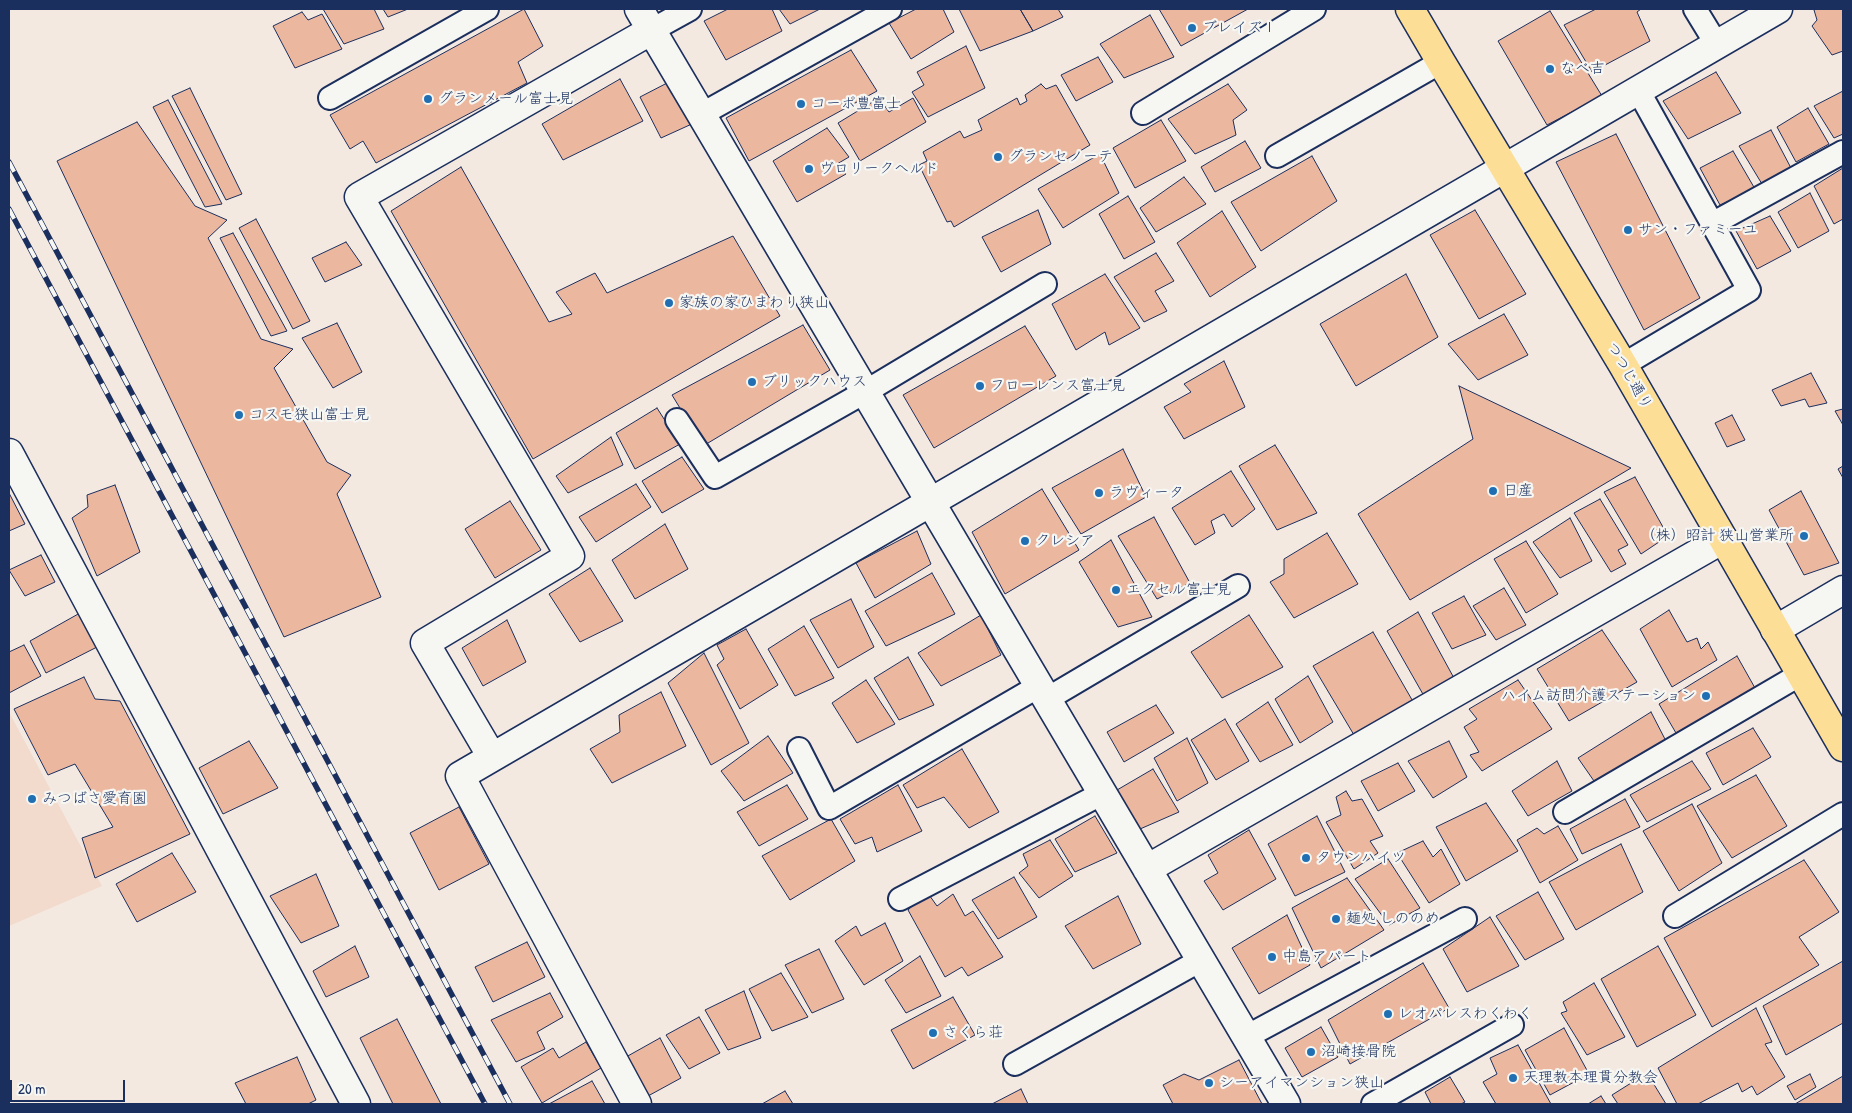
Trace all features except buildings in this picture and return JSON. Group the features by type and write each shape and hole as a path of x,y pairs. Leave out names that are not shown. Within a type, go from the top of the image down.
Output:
{"main road":[{"name":"つつじ通り","path":"1410,9 1623,365 1843,747"}],"street":[{"path":"637,1104 460,776 1778,9"},
{"path":"492,757 425,643 570,556 359,197 646,20 1286,1104"},
{"path":"9,453 356,1104"},
{"path":"1147,869 1722,539"},
{"path":"1775,630 1843,590"}],"lane":[{"path":"330,98 487,9"},
{"path":"646,20 690,9"},
{"path":"702,114 890,9"},
{"path":"1143,113 1314,9"},
{"path":"1695,9 1717,45"},
{"path":"1277,156 1441,62"},
{"path":"1623,365 1749,290 1638,90"},
{"path":"1712,224 1843,152"},
{"path":"677,420 715,477 866,392 1044,284"},
{"path":"799,749 829,808 1238,586"},
{"path":"1566,812 1801,674"},
{"path":"900,899 1102,793"},
{"path":"1675,916 1843,814"},
{"path":"1246,1037 1465,919"},
{"path":"1015,1064 1201,960"},
{"path":"1373,1104 1512,1025"}],"shaded area":[{"name":"みつばさ愛育園","path":"9,712 102,886 9,926"}],"railway":[{"path":"9,162 510,1104"},
{"path":"9,209 485,1104"}],"place":[{"name":"ブレイズⅠ","path":"1192,28"},
{"name":"なべ吉","path":"1550,69"},
{"name":"グランメール富士見","path":"428,99"},
{"name":"コーポ豊富士","path":"801,104"},
{"name":"グランセノーテ","path":"998,157"},
{"name":"ヴロリークヘルド","path":"809,169"},
{"name":"サン・ファミーユ","path":"1628,230"},
{"name":"家族の家ひまわり狭山","path":"669,303"},
{"name":"ブリックハウス","path":"752,382"},
{"name":"フローレンス富士見","path":"980,386"},
{"name":"コスモ狭山富士見","path":"239,415"},
{"name":"日産","path":"1493,491"},
{"name":"ラヴィータ","path":"1099,493"},
{"name":"（株）昭計 狭山営業所","path":"1804,536"},
{"name":"クレシア","path":"1025,541"},
{"name":"エクセル富士見","path":"1116,590"},
{"name":"ハイム訪問介護ステーション","path":"1706,696"},
{"name":"みつばさ愛育園","path":"32,799"},
{"name":"タウンハイツ","path":"1306,858"},
{"name":"麺処 しののめ","path":"1336,919"},
{"name":"中島アパート","path":"1272,957"},
{"name":"レオパレスわくわく","path":"1388,1014"},
{"name":"さくら荘","path":"933,1033"},
{"name":"沼崎接骨院","path":"1311,1052"},
{"name":"天理教本理貫分教会","path":"1513,1078"},
{"name":"シーアイマンション狭山","path":"1209,1083"}]}
